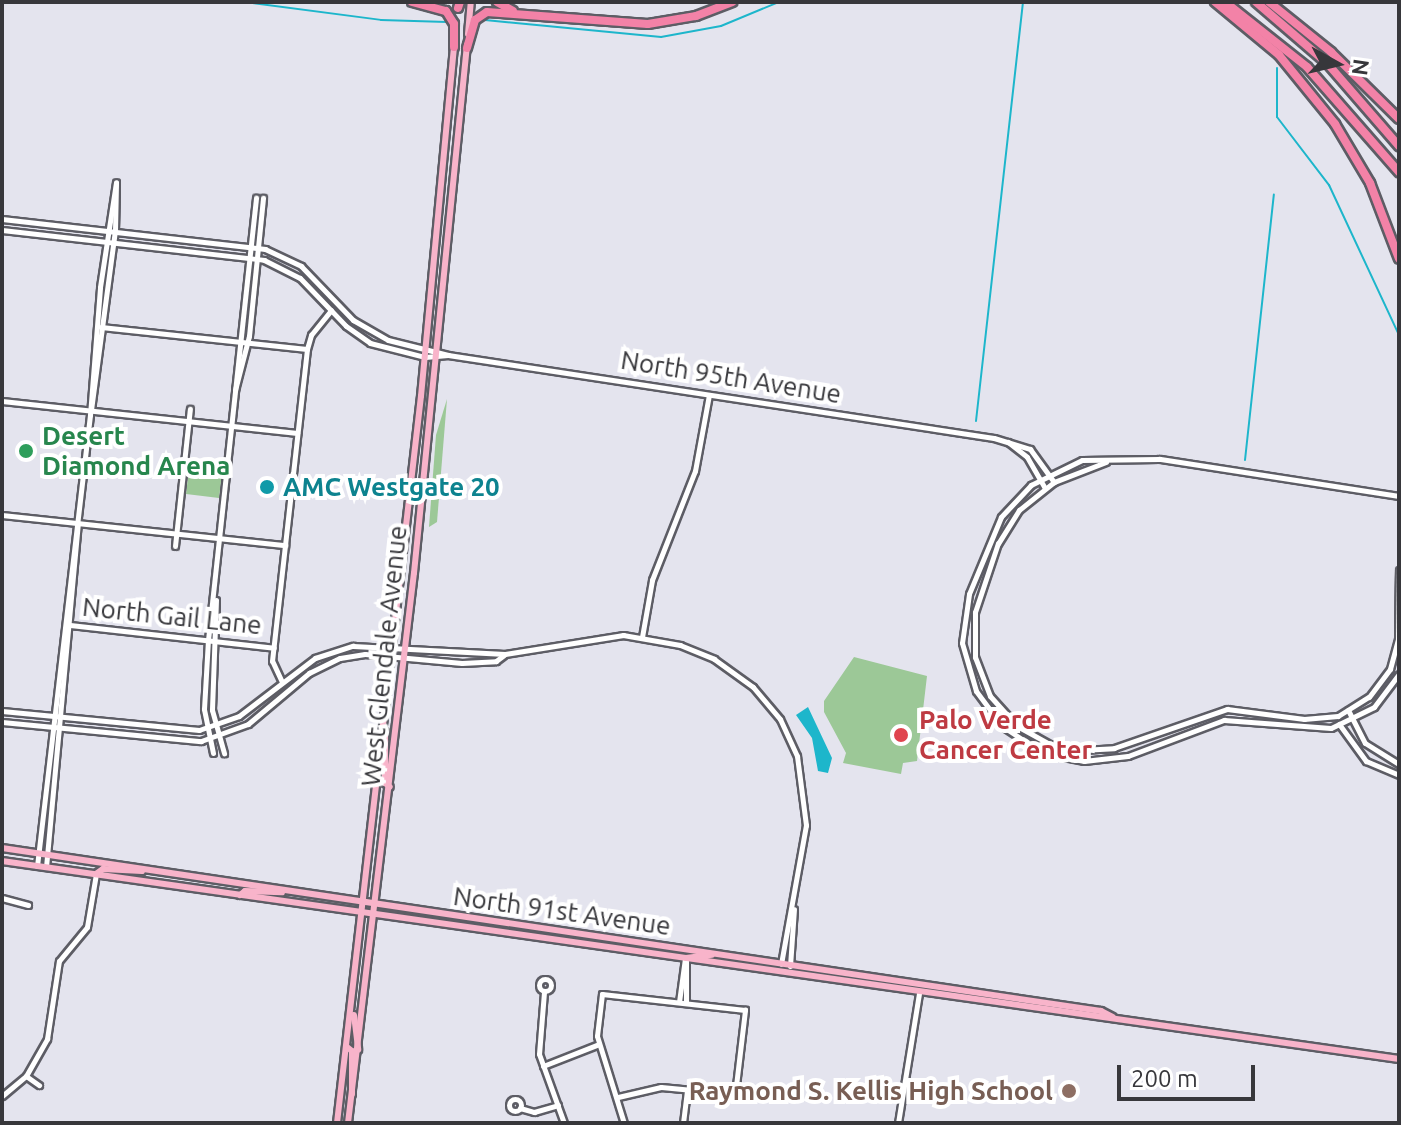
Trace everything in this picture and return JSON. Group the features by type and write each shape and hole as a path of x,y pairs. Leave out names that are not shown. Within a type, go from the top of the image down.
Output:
{"highway":[{"path":"412,2 448,14 454,47"},
{"path":"497,2 525,14"},
{"path":"467,48 475,20 483,13 648,24 696,16 732,2"},
{"path":"1215,2 1279,55 1335,124 1370,183 1399,259"},
{"path":"1225,2 1307,67 1399,172"},
{"path":"1256,2 1327,63 1399,146"},
{"path":"1269,2 1331,52 1399,119"}],"main road":[{"name":"West Glendale Avenue","path":"348,1123 378,903 406,649 471,2"},
{"name":"West Glendale Avenue","path":"337,1123 364,914 426,348 459,4"},
{"path":"384,728 388,744 385,785 390,787"},
{"name":"North 91st Avenue","path":"2,848 1049,1003 1115,1018"},
{"name":"North 91st Avenue","path":"2,861 1048,1012 1115,1018 1399,1059"},
{"path":"96,874 103,869 150,870"},
{"path":"240,895 289,891"},
{"path":"509,934 511,924"},
{"path":"685,958 715,954"},
{"path":"919,993 969,992"},
{"path":"1048,1012 1049,1003"},
{"path":"352,1006 358,1050"},
{"path":"347,1047 352,1051 348,1090 352,1094"}],"street":[{"path":"37,866 100,327 114,242 116,182 105,241 100,327"},
{"path":"243,343 248,257 256,198"},
{"path":"224,753 204,704 235,390 259,247 263,198"},
{"name":"North 95th Avenue","path":"2,219 259,247 301,266 366,330 438,349 448,355 1008,441 1030,449 1054,482"},
{"name":"North 95th Avenue","path":"2,230 257,259 293,273 370,343 437,359 448,355"},
{"path":"282,682 272,668 307,349 311,335 331,310"},
{"path":"100,327 307,349"},
{"path":"642,637 652,580 697,463 709,395"},
{"path":"2,401 297,433"},
{"path":"175,546 190,409"},
{"path":"1008,441 1027,457 1045,488"},
{"path":"1399,496 1159,459 1082,460 1040,479 994,527 969,594 962,643 981,700 1018,739 1069,759 1120,758 1184,731 1232,719 1309,730 1339,726 1378,703 1399,674"},
{"path":"1107,461 1045,488 1004,532 977,603 974,650 990,696 1025,731 1072,749 1120,747 1180,722 1227,709 1304,719 1338,716 1376,690 1390,669 1398,639 1399,570"},
{"path":"2,515 285,545"},
{"path":"46,867 63,718 67,625"},
{"name":"North Gail Lane","path":"67,625 274,648"},
{"path":"2,711 212,728 239,716 282,682 337,649 393,648 505,654 597,636 642,637 691,649 726,666 753,687 783,725 797,756 806,810 793,908 780,972"},
{"path":"2,722 211,739 248,724 326,663 351,655 467,663 496,661 505,654"},
{"path":"1348,710 1351,721 1371,749 1399,764"},
{"path":"1338,716 1339,726 1366,761 1399,775"},
{"path":"1180,722 1184,731"},
{"path":"212,728 213,753"},
{"path":"2,1096 26,1076 50,1029 59,961 90,920 96,874"},
{"path":"2,898 28,905"},
{"path":"789,973 793,908"},
{"path":"683,1002 685,958"},
{"path":"544,992 538,1043 564,1123"},
{"path":"898,1123 919,993"},
{"path":"618,1097 661,1087 735,1094 745,1010 602,994 599,1044 624,1123"},
{"path":"543,1066 599,1044"},
{"path":"26,1076 39,1085"},
{"path":"683,1123 687,1090"},
{"path":"520,1108 534,1112 558,1105"}],"green space":[{"path":"447,399 437,522 429,527 436,435"},
{"path":"190,461 223,465 219,498 186,494"},
{"path":"854,657 927,676 917,761 903,763 901,774 843,763 846,753 824,712 824,701"}],"water":[{"path":"808,707 832,758 828,773 818,771 812,738 796,715"}],"waterway":[{"path":"245,2 381,20 447,22"},
{"path":"485,20 661,37 721,26 779,2"},
{"path":"976,421 1023,2"},
{"path":"1277,68 1277,117 1329,185 1399,335"},
{"path":"1245,460 1274,195"}],"place":[{"name":"Desert Diamond Arena","path":"26,451"},
{"name":"AMC Westgate 20","path":"267,487"},
{"name":"Palo Verde Cancer Center","path":"901,735"},
{"name":"Raymond S. Kellis High School","path":"1069,1091"}]}
